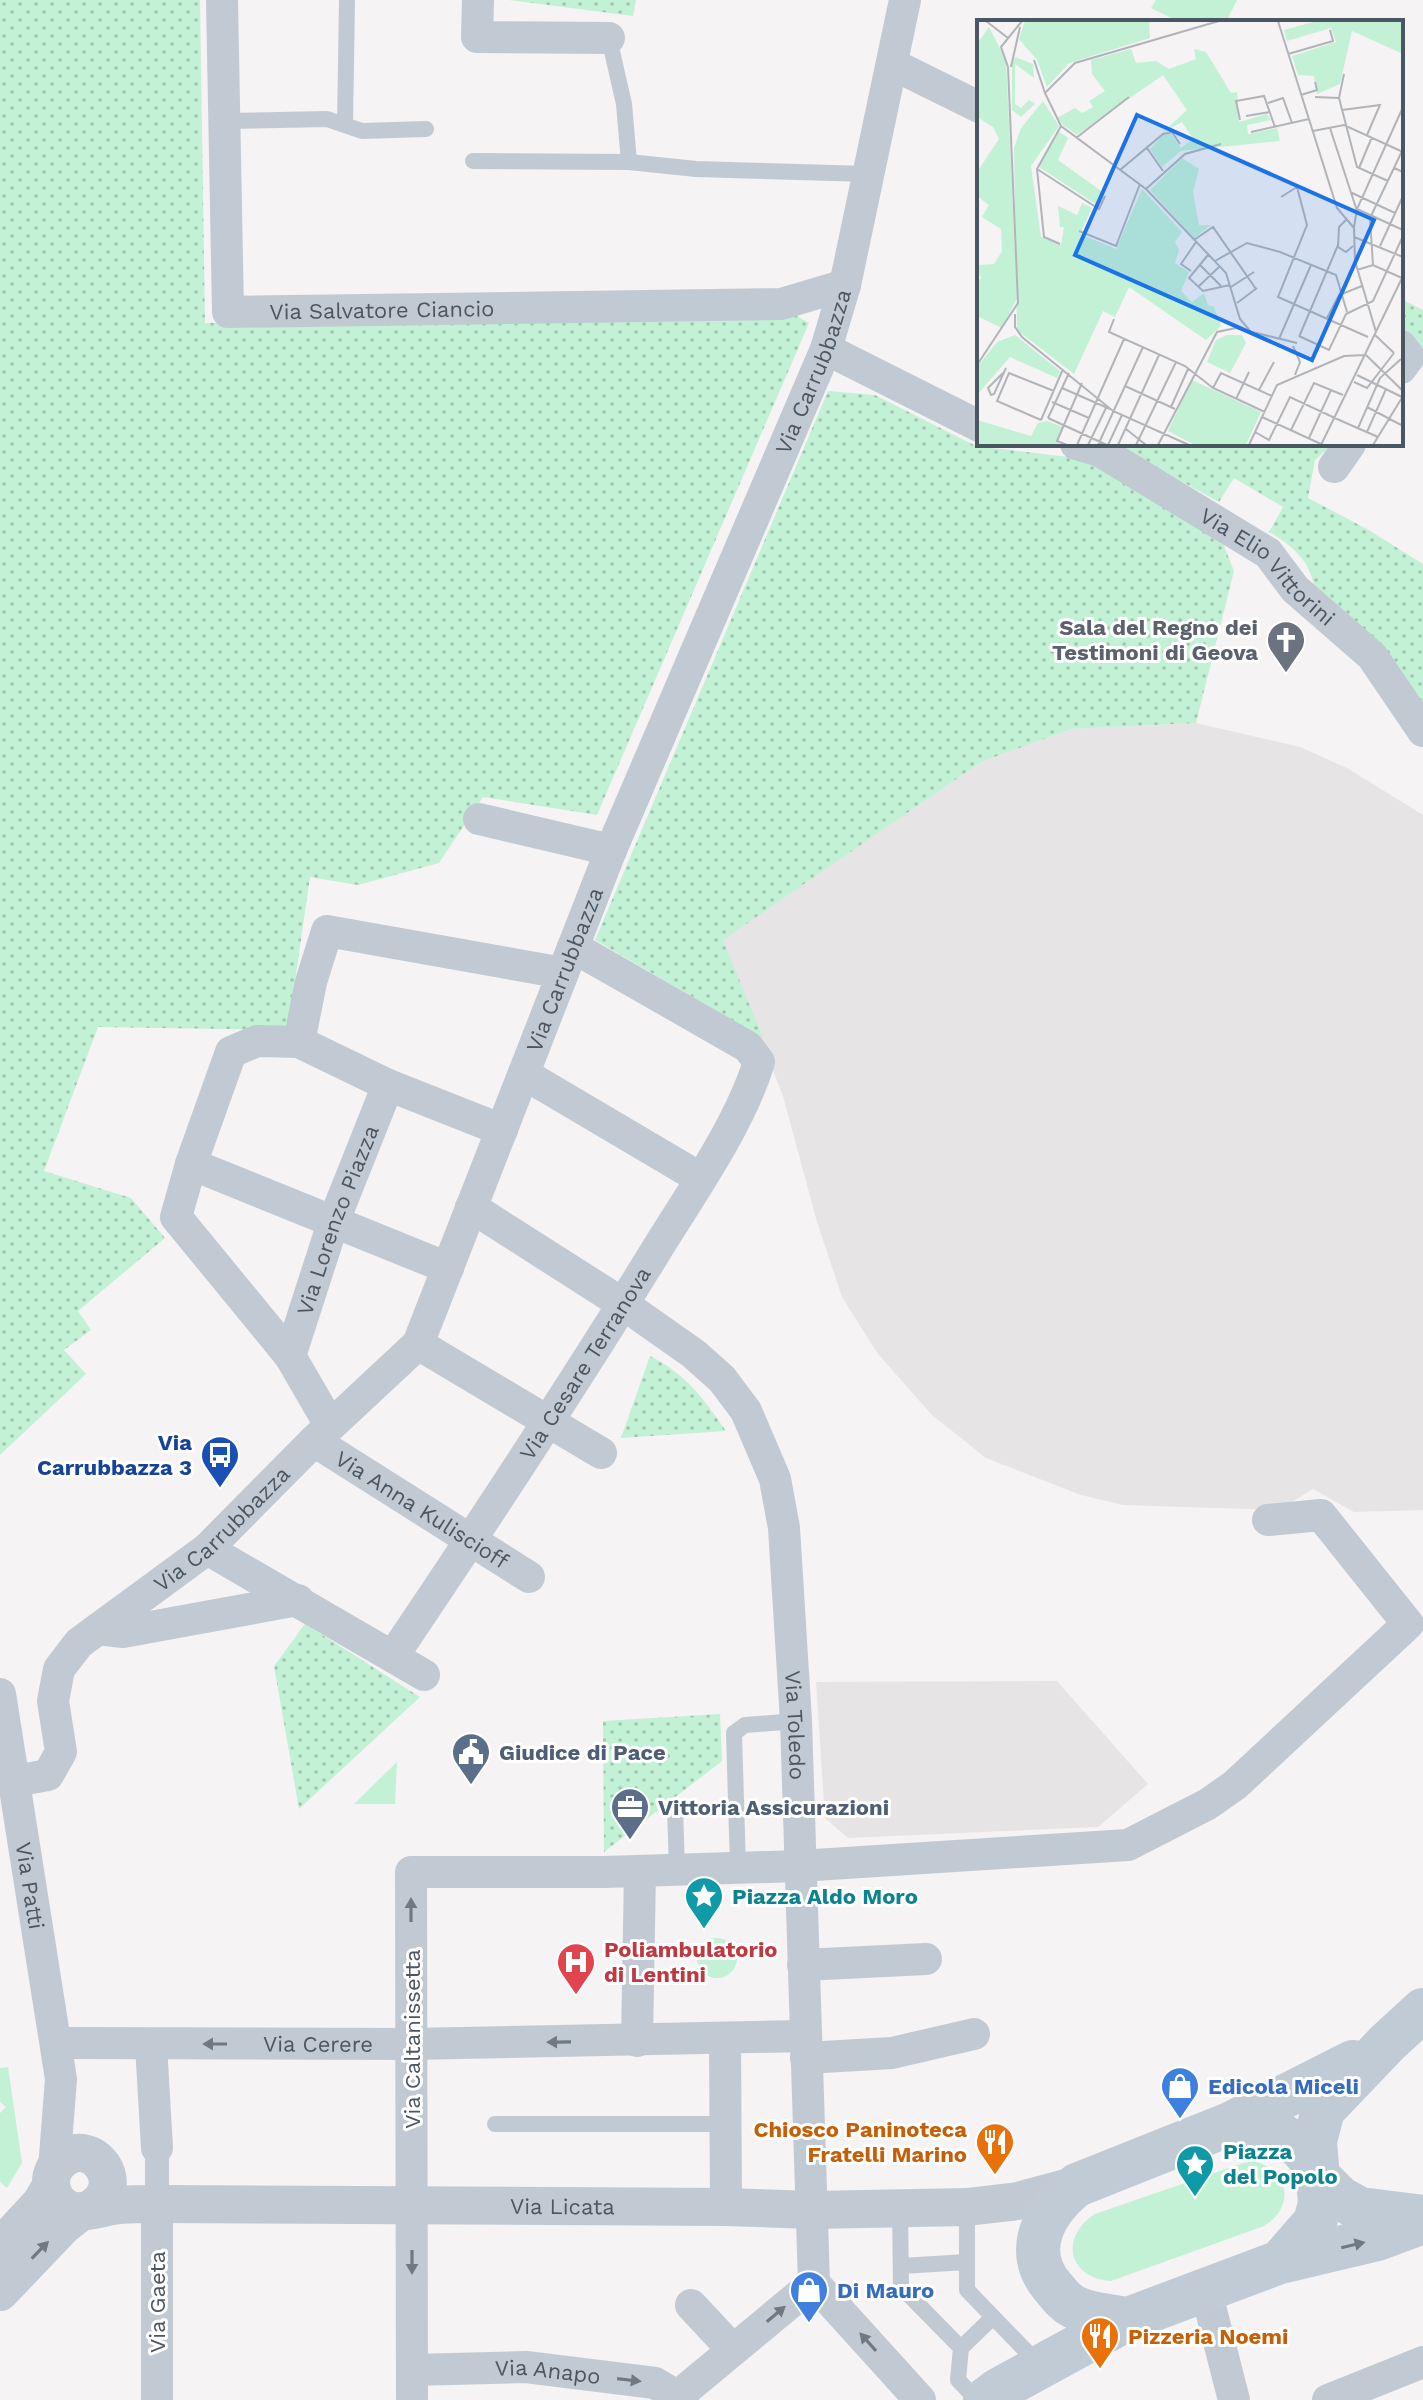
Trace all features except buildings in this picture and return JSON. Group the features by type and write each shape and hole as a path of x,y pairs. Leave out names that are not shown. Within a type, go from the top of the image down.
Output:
{"main road":[{"path":"1280,2262 1315,2222 1320,2204 1315,2141 1323,2110 1423,2010"},
{"path":"987,2397 1043,2334 1050,2311 1041,2264 1040,2232 1059,2199 1077,2185 1230,2124 1387,2043"},
{"path":"1230,2124 1280,2134 1300,2147 1340,2198 1360,2209 1423,2219"},
{"path":"987,2397 1128,2319 1280,2262 1377,2239 1423,2219"},
{"path":"1041,2264 1064,2301 1077,2308 1128,2319"}],"street":[{"name":"Via Salvatore Ciancio","path":"222,0 228,312 781,304 845,285"},
{"path":"478,0 477,37 609,38"},
{"name":"Via Carrubbazza","path":"15,1781 48,1775 61,1752 53,1701 59,1669 79,1643 207,1549 322,1433 418,1344 611,850 826,349 845,285 905,0"},
{"path":"892,64 977,106"},
{"path":"826,349 977,425"},
{"name":"Via Elio Vittorini","path":"1083,446 1100,451 1268,553 1295,589 1372,656 1423,731"},
{"path":"479,819 611,850"},
{"path":"299,1042 311,982 327,931 568,960"},
{"name":"Via Cesare Terranova","path":"393,1656 472,1540 623,1304 750,1092 759,1062 748,1047 568,960"},
{"path":"322,1433 290,1356 176,1217 191,1164 231,1052 257,1041 299,1042 388,1085 502,1130"},
{"path":"524,1074 700,1178"},
{"name":"Via Lorenzo Piazza","path":"290,1356 333,1223 388,1085"},
{"path":"191,1164 448,1268"},
{"name":"Via Toledo","path":"471,1207 623,1304 694,1354 722,1379 746,1411 775,1479 784,1528 796,1721 814,2283"},
{"path":"418,1344 601,1453"},
{"name":"Via Anna Kuliscioff","path":"322,1433 529,1577"},
{"path":"637,2041 640,1871 799,1866 1128,1845 1208,1804 1235,1785 1408,1624 1321,1515 1268,1520"},
{"path":"207,1549 424,1675"},
{"path":"98,1629 123,1632 298,1600"},
{"name":"Via Patti","path":"0,1694 61,2079"},
{"name":"Via Caltanissetta","path":"412,2385 411,1872 640,1871"},
{"path":"803,1965 926,1959"},
{"name":"Via Cerere","path":"56,2043 412,2044 725,2039 892,2053 974,2034"},
{"path":"725,2039 726,2207"},
{"path":"151,2045 157,2204"},
{"path":"61,2079 53,2178 59,2202 74,2211 94,2189"},
{"path":"61,2079 94,2189"},
{"name":"Via Licata","path":"53,2178 68,2156 86,2154 94,2189 119,2205 812,2210 967,2207 1018,2201 1077,2185"},
{"path":"0,2247 41,2203 53,2178"},
{"path":"0,2292 94,2189"},
{"name":"Via Gaeta","path":"157,2204 157,2400"},
{"path":"967,2207 1002,2220 1026,2238 1041,2264"},
{"path":"678,2398 814,2283 920,2400"},
{"path":"1206,2291 1234,2400"},
{"path":"691,2305 733,2350"},
{"path":"1328,2400 1423,2362"},
{"name":"Via Anapo","path":"412,2385 526,2367 655,2383 678,2398"}],"lane":[{"path":"345,125 347,0"},
{"path":"609,38 624,104 629,162"},
{"path":"224,121 327,119 362,131 426,129"},
{"path":"473,161 629,162 696,169 869,174"},
{"path":"738,1868 734,1733 745,1725 796,1721"},
{"path":"675,1807 677,1870"},
{"path":"495,2124 726,2124"},
{"path":"967,2207 967,2290 1028,2353"},
{"path":"900,2209 901,2287 961,2348"},
{"path":"901,2266 967,2262"},
{"path":"987,2397 958,2380 961,2348 993,2317"}],"shaded area":[{"path":"1196,723 1300,747 1347,768 1423,815 1423,1510 1354,1512 1313,1489 1279,1510 1123,1505 1081,1495 986,1458 932,1415 878,1354 842,1297 817,1222 783,1096 722,940 981,762 1071,729"},
{"path":"1057,1681 1148,1784 1098,1827 848,1838 825,1818 816,1682"}],"green space":[{"path":"0,0 200,0 205,323 788,311 809,323 597,815 483,797 439,863 358,885 310,877 288,1030 98,1027 44,1171 131,1198 165,1238 78,1311 91,1330 64,1350 86,1374 0,1455"},
{"path":"509,0 636,0 633,16"},
{"path":"1156,0 1237,0 1227,20 1175,20 1151,8"},
{"path":"1403,300 1423,310 1423,348 1405,333"},
{"path":"828,391 875,395 976,446 1094,460 1222,541 1234,571 1196,723 1071,729 981,762 723,940 763,1038 595,940"},
{"path":"1117,446 1331,446 1315,460 1308,498 1367,529 1423,564 1423,715 1314,587 1304,561 1269,532 1283,507 1234,478 1219,502"},
{"path":"650,1356 693,1388 726,1431 621,1438"},
{"path":"305,1624 420,1697 299,1809 274,1666"},
{"path":"720,1714 722,1761 604,1852 603,1721"},
{"path":"397,1762 395,1804 354,1804"},
{"path":"717,1938 731,1944 737,1958 731,1972 717,1978 703,1972 697,1958 703,1944"},
{"path":"8,2067 22,2163 7,2188 0,2182 0,2113 6,2107 0,2102 0,2068"},
{"path":"1254,2161 1275,2173 1284,2190 1281,2209 1264,2226 1111,2281 1096,2278 1078,2265 1073,2255 1076,2234 1095,2214"}],"place":[{"name":"Sala del Regno dei Testimoni di Geova","path":"1286,674"},
{"name":"Via Carrubbazza 3","path":"220,1489"},
{"name":"Giudice di Pace","path":"471,1786"},
{"name":"Vittoria Assicurazioni","path":"630,1841"},
{"name":"Piazza Aldo Moro","path":"704,1930"},
{"name":"Poliambulatorio di Lentini","path":"576,1996"},
{"name":"Edicola Miceli","path":"1180,2120"},
{"name":"Chiosco Paninoteca Fratelli Marino","path":"995,2176"},
{"name":"Piazza del Popolo","path":"1195,2198"},
{"name":"Di Mauro","path":"809,2324"},
{"name":"Pizzeria Noemi","path":"1100,2370"}]}
